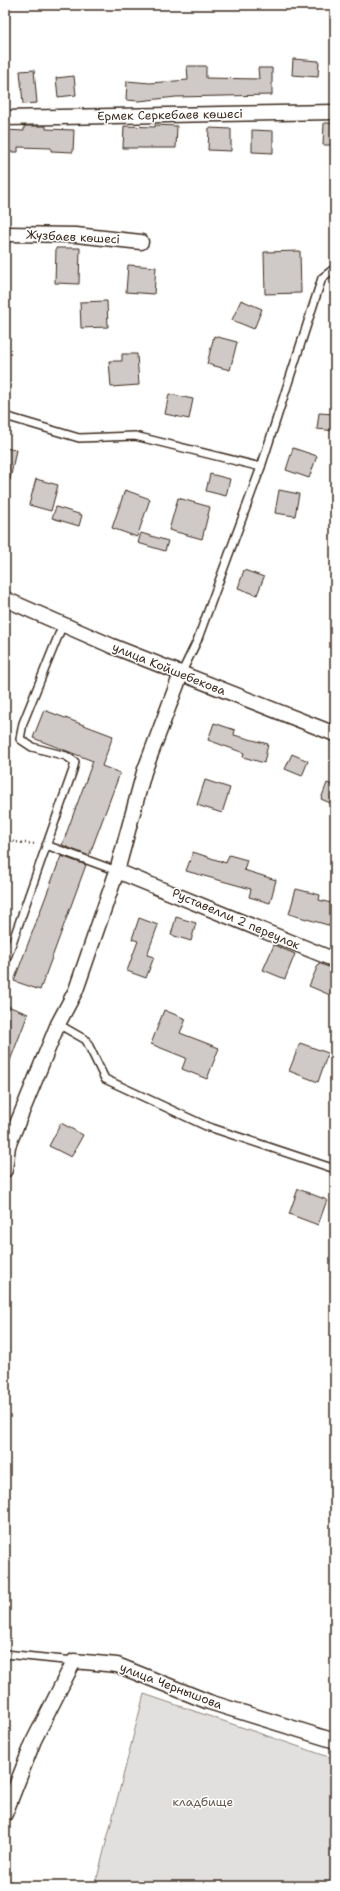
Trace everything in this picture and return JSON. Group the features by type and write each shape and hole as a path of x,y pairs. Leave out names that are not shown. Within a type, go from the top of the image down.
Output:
{"street":[{"name":"Ермек Серкебаев көшесі","path":"5,118 335,112"},
{"name":"Жүзбаев көшесі","path":"5,234 76,235 142,242"},
{"name":"улица Койшебекова","path":"5,599 181,674 335,734"},
{"path":"5,1170 6,1146 58,1024 76,990 117,871 144,772 181,674"},
{"name":"Руставелли 2 переулок","path":"117,871 335,960"},
{"path":"5,1814 34,1740 74,1661"},
{"name":"улица Чернышова","path":"74,1661 117,1665 209,1702 335,1741"}],"lane":[{"path":"181,674 197,641 261,467 322,278 335,268"},
{"path":"5,416 79,438 135,436 261,467"},
{"path":"5,963 73,770 74,762 66,756 32,747 20,738 23,723 63,624"},
{"path":"46,845 117,871"},
{"path":"58,1024 86,1040 105,1079 206,1126 335,1169"},
{"path":"5,1654 74,1661"}],"path":[{"path":"5,841 46,845"}],"green space":[{"name":"кладбище","path":"144,1694 335,1759 335,1886 95,1886"}],"building":[{"path":"293,59 319,61 318,77 292,75"},
{"path":"187,66 206,66 206,78 259,79 258,68 272,68 272,95 176,97 139,101 126,100 127,81 150,83 188,80"},
{"path":"34,70 37,103 23,104 20,71"},
{"path":"74,76 76,95 58,97 56,78"},
{"path":"324,123 335,123 335,145 323,145"},
{"path":"155,125 177,126 176,148 123,148 124,126 155,127"},
{"path":"24,126 46,126 46,129 74,130 73,152 51,151 51,148 18,147 18,152 5,152 5,130 24,131"},
{"path":"209,128 231,129 231,151 208,150"},
{"path":"252,130 273,131 273,153 252,152"},
{"path":"56,248 80,248 79,284 55,283"},
{"path":"300,251 301,293 265,294 264,252"},
{"path":"128,265 156,267 154,294 126,292"},
{"path":"241,300 262,309 254,329 232,320"},
{"path":"107,301 108,327 81,328 80,302"},
{"path":"214,336 237,342 230,370 207,364"},
{"path":"122,354 137,354 139,385 111,387 109,361 122,361"},
{"path":"169,394 193,399 189,419 165,414"},
{"path":"319,413 335,414 335,431 317,429"},
{"path":"5,448 16,450 10,480 5,480"},
{"path":"293,448 317,456 309,478 286,470"},
{"path":"210,474 230,479 226,496 206,491"},
{"path":"36,479 58,485 51,511 29,505"},
{"path":"125,490 150,499 137,537 112,528"},
{"path":"279,490 299,494 295,516 275,513"},
{"path":"178,498 210,507 202,539 169,530"},
{"path":"56,507 82,515 79,526 52,518"},
{"path":"141,533 168,541 165,551 138,543"},
{"path":"244,570 264,577 257,595 238,588"},
{"path":"44,710 113,736 102,766 120,773 89,856 62,845 93,761 33,738"},
{"path":"214,723 235,730 234,735 268,744 264,763 243,757 244,753 208,740"},
{"path":"292,754 308,761 302,776 285,769"},
{"path":"205,780 230,788 222,813 197,805"},
{"path":"327,783 335,786 335,805 321,799"},
{"path":"193,852 226,863 229,855 247,860 244,870 276,880 270,903 249,897 251,889 186,871"},
{"path":"61,856 86,865 40,990 14,981"},
{"path":"296,889 320,895 319,900 335,904 335,927 289,914"},
{"path":"176,917 196,923 191,941 171,935"},
{"path":"139,918 158,925 147,955 154,957 146,978 127,971 138,941 132,939"},
{"path":"274,945 295,954 285,979 263,970"},
{"path":"319,963 335,970 335,982 330,995 309,986"},
{"path":"5,1005 28,1014 6,1071 5,1071"},
{"path":"164,1010 186,1019 180,1033 219,1048 207,1079 182,1069 186,1058 151,1044"},
{"path":"300,1043 328,1053 318,1082 289,1071"},
{"path":"61,1123 83,1135 71,1157 49,1146"},
{"path":"298,1189 327,1200 318,1225 289,1214"}]}
